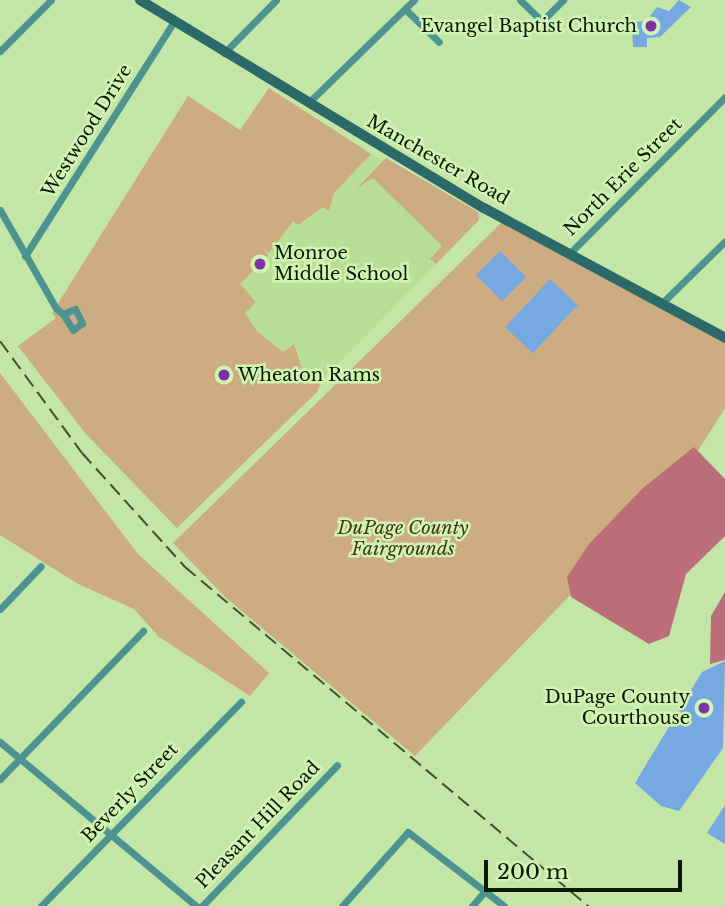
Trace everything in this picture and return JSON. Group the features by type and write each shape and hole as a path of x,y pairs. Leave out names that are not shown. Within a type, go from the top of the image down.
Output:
{"street":[{"path":"0,51 51,0"},
{"name":"Manchester Road","path":"140,0 308,103 569,254 725,338"},
{"path":"224,53 276,0"},
{"path":"308,103 414,0"},
{"path":"520,0 542,21 563,0"},
{"path":"405,9 439,42"},
{"name":"Westwood Drive","path":"25,256 174,21"},
{"name":"North Erie Street","path":"569,254 725,97"},
{"path":"0,210 25,256 63,314"},
{"path":"661,304 725,241"},
{"path":"0,609 41,566"},
{"path":"0,779 143,631"},
{"name":"Beverly Street","path":"41,906 241,702"},
{"path":"0,741 196,906"},
{"name":"Pleasant Hill Road","path":"202,906 337,765"},
{"path":"342,906 408,832 504,906"},
{"path":"472,906 485,891"}],"shaded area":[{"name":"Monroe Middle School","path":"269,88 371,154 484,215 177,528 86,434 18,346 56,318 52,313 188,96 240,130"},
{"path":"694,447 725,479 725,536 686,574 669,636 649,644 571,597 567,577 589,544 643,488"},
{"path":"725,592 725,660 710,664 711,616"}],"green space":[{"name":"Monroe Middle School","path":"269,88 371,154 334,193 329,211 323,207 298,225 293,221 269,253 262,246 268,255 240,284 256,302 245,313 257,331 283,352 294,344 304,375 321,384 317,392 177,528 86,434 18,346 56,318 52,313 188,96 240,130"},
{"path":"386,158 478,212 479,220 436,264 430,259 442,246 373,178 357,188"},
{"name":"DuPage County Fairgrounds","path":"502,222 725,343 725,408 698,451 576,589 415,756 225,597 173,543"},
{"path":"0,373 138,554 269,673 250,696 159,637 134,609 78,584 0,535"}],"building":[{"name":"Evangel Baptist Church","path":"679,0 691,7 660,37 647,38 647,47 633,47 632,22 646,21 657,7 669,11"},
{"path":"500,251 526,277 502,301 476,275"},
{"path":"550,279 578,305 533,353 505,327"},
{"name":"DuPage County Courthouse","path":"725,661 723,748 679,811 661,806 635,783 702,672"},
{"path":"725,805 725,844 707,833"}],"railway":[{"path":"0,341 82,453 185,567 588,906"}],"place":[{"name":"Evangel Baptist Church","path":"651,26"},
{"name":"Monroe Middle School","path":"260,264"},
{"name":"Wheaton Rams","path":"224,375"},
{"name":"DuPage County Courthouse","path":"704,708"}]}
